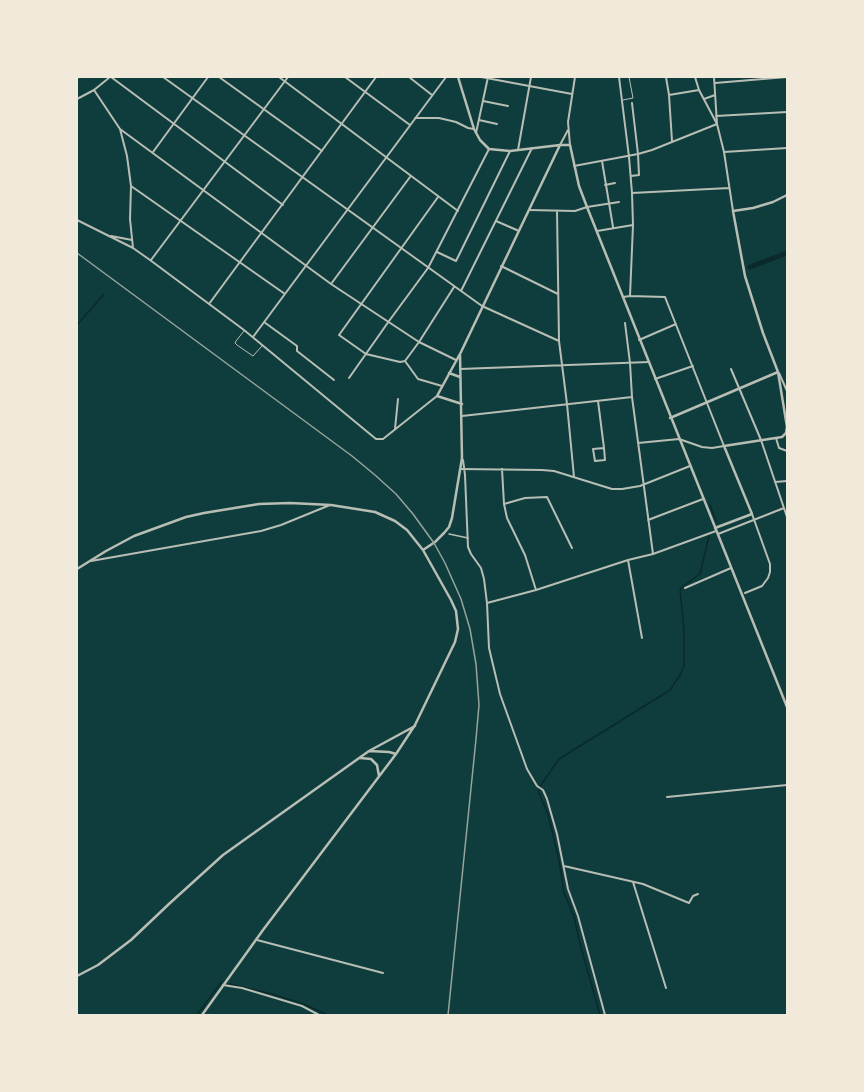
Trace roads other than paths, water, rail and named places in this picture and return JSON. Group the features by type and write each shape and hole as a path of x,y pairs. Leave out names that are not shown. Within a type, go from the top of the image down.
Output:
{"street":[{"path":"77,99 94,90 111,77 283,205"},
{"path":"163,77 482,306 559,341"},
{"path":"153,152 208,77"},
{"path":"219,77 322,151"},
{"path":"279,77 458,211"},
{"path":"150,260 288,77"},
{"path":"345,77 410,125"},
{"path":"210,304 376,77"},
{"path":"409,77 432,95"},
{"path":"253,337 446,77"},
{"path":"458,77 474,129 480,140 490,149 510,151 570,145"},
{"path":"481,77 572,94"},
{"path":"518,150 531,77"},
{"path":"575,77 568,129 574,166 587,207 639,340 656,379 670,418 787,707"},
{"path":"619,77 623,100 632,193 633,225 630,296"},
{"path":"666,77 669,95 672,141"},
{"path":"695,77 699,90 717,124"},
{"path":"714,77 717,124 724,152 745,276 763,333 778,372 787,390"},
{"path":"476,133 488,78"},
{"path":"715,83 787,78"},
{"path":"94,90 120,129 127,156 131,186 130,219 132,248"},
{"path":"669,95 699,90"},
{"path":"704,99 716,95"},
{"path":"483,100 508,106"},
{"path":"631,176 639,176 632,103"},
{"path":"716,116 787,112"},
{"path":"415,118 444,119 474,129"},
{"path":"479,120 497,124"},
{"path":"574,166 629,157 652,150 717,124"},
{"path":"120,129 331,284 419,342 456,360"},
{"path":"77,220 132,248 150,260 253,337 376,439 383,439 437,396 461,352 568,129"},
{"path":"461,291 532,148"},
{"path":"724,152 787,148"},
{"path":"349,378 438,252 490,149"},
{"path":"438,252 456,261 510,151"},
{"path":"602,161 613,227"},
{"path":"331,284 411,177"},
{"path":"605,185 615,183"},
{"path":"131,186 285,294"},
{"path":"632,193 729,188"},
{"path":"734,211 773,202 787,195"},
{"path":"438,197 338,335 366,354 400,362 405,361 419,342 454,286"},
{"path":"529,210 575,211 587,207 619,202"},
{"path":"557,211 559,341 574,477"},
{"path":"496,221 519,231"},
{"path":"596,231 613,227 633,225"},
{"path":"108,236 132,240"},
{"path":"501,266 558,294"},
{"path":"623,297 665,297 752,514 770,564 768,578 762,586 745,593"},
{"path":"264,322 297,346 297,351 334,380"},
{"path":"625,323 630,363 632,397 653,554"},
{"path":"639,340 676,324"},
{"path":"423,550 440,537 451,524 462,458 462,404 460,377 461,352"},
{"path":"405,361 418,379 442,386"},
{"path":"460,369 649,362"},
{"path":"656,379 693,366"},
{"path":"731,369 760,440 787,517"},
{"path":"670,418 778,372"},
{"path":"638,443 679,439 702,447 724,446 782,437 786,433 787,427 778,372"},
{"path":"449,373 460,377"},
{"path":"437,396 462,404"},
{"path":"462,416 632,397"},
{"path":"395,429 398,399"},
{"path":"598,401 604,448 605,460 595,461 594,449 604,448"},
{"path":"776,438 779,448 787,452"},
{"path":"462,458 465,470 468,546 471,554 481,568 484,579 487,603 489,648 500,694 527,769 536,786 543,790 547,799 555,827 568,890 578,916 605,1015"},
{"path":"460,469 554,471 612,489 624,489 644,484 690,466"},
{"path":"502,469 504,504 507,518 525,555 536,590"},
{"path":"775,482 787,481"},
{"path":"504,504 525,498 547,497 572,548"},
{"path":"648,520 703,499"},
{"path":"77,569 106,551 147,531 198,514 259,504 290,503 331,505 369,510 389,518 407,530 423,550 454,605 458,629 453,648 415,725 396,754 202,1015"},
{"path":"88,561 261,531 331,505"},
{"path":"487,603 536,590 628,560 653,554 716,531 754,520 784,508"},
{"path":"716,531 752,514"},
{"path":"449,534 468,538"},
{"path":"628,560 642,638"},
{"path":"685,588 731,568"},
{"path":"77,976 98,965 131,940 223,855 369,751 415,725"},
{"path":"369,751 389,752 396,754"},
{"path":"360,758 371,759 377,765 379,776"},
{"path":"667,798 787,785"},
{"path":"564,866 643,884 689,903 693,896 698,894"},
{"path":"633,882 666,988"},
{"path":"257,940 383,973"},
{"path":"223,985 242,988 302,1006 319,1015"}],"lane":[{"path":"623,100 632,98 629,77"},
{"path":"244,330 236,342 237,345 253,356 262,345"}],"waterway":[{"path":"750,267 787,253"},
{"path":"77,325 104,294"},
{"path":"710,505 716,521"},
{"path":"600,1015 579,940 574,916 564,893 559,860 548,814 538,791 559,759 670,690 684,666 684,630 680,591 682,587 700,574 709,536"},
{"path":"197,1015 222,981"},
{"path":"230,984 301,1003 328,1015"}],"railway":[{"path":"77,253 352,456 375,475 396,494 413,514 434,543 445,563 461,599 470,629 476,664 479,705 448,1015"}]}
